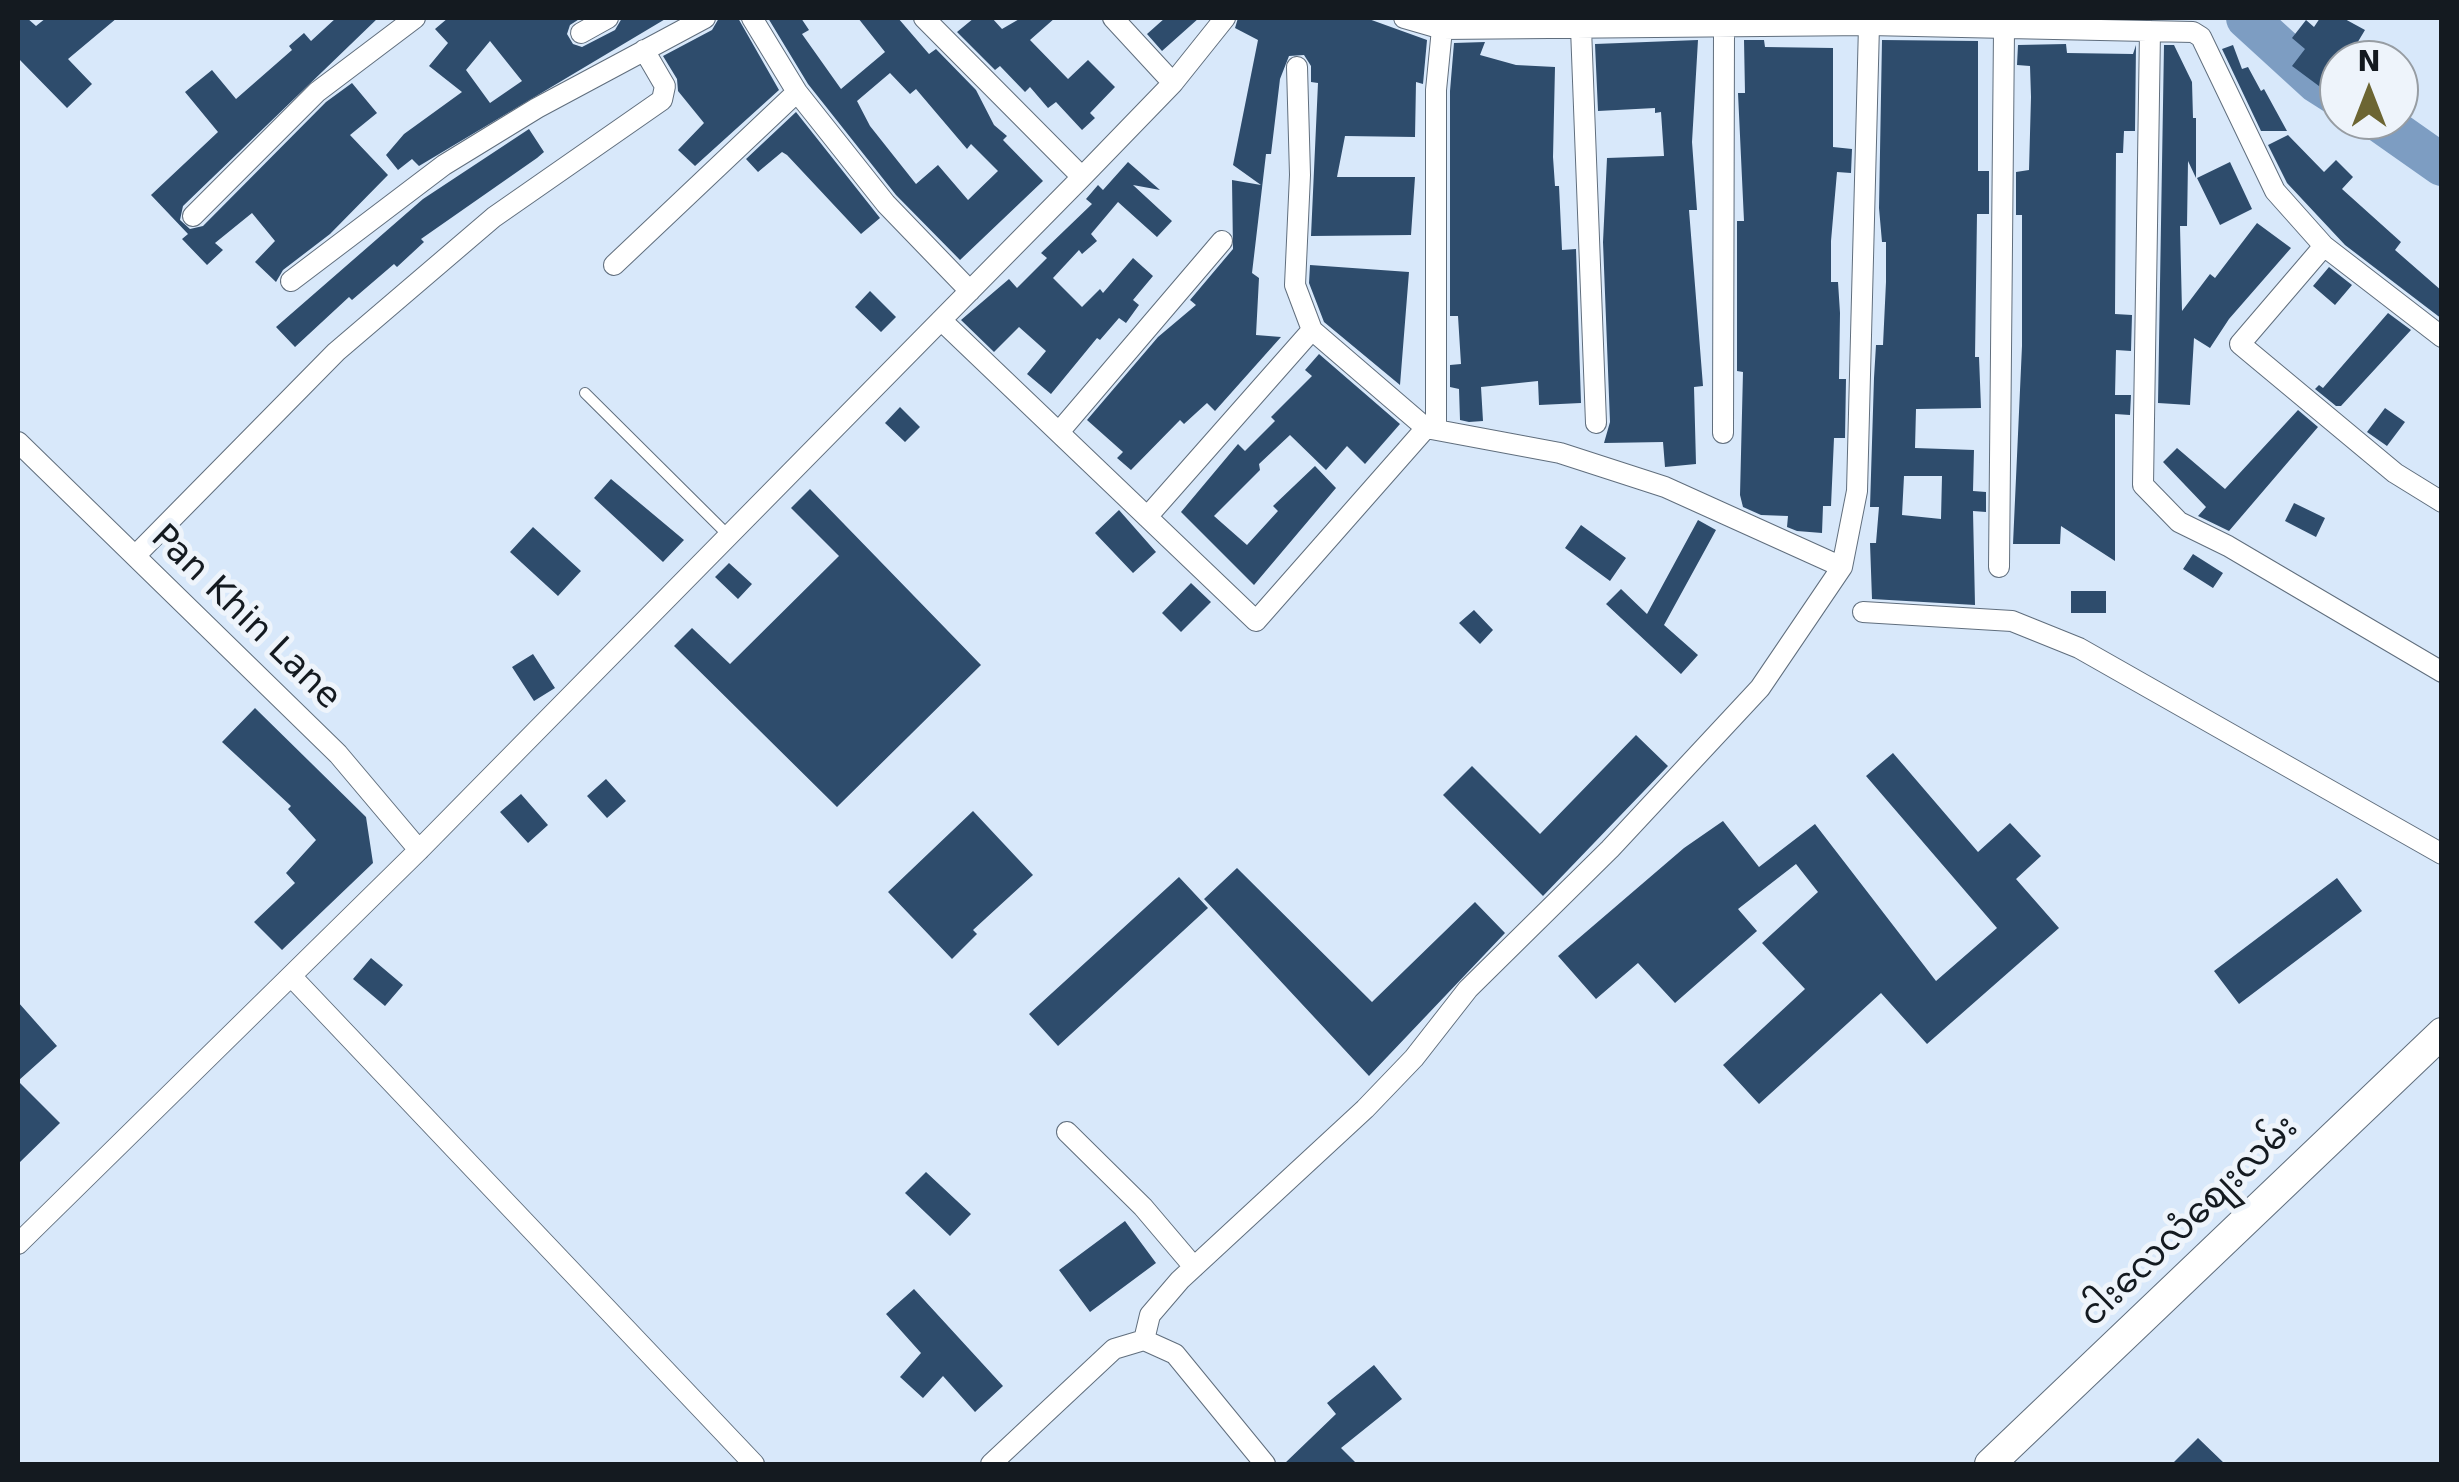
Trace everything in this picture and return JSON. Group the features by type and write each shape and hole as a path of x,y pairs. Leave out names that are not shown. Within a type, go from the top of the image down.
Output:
{"street":[{"path":"193,216 317,92 415,18"},
{"path":"582,33 608,18"},
{"path":"292,281 444,165 705,18"},
{"path":"752,18 797,92 886,204 970,291"},
{"path":"924,18 1082,178"},
{"path":"1112,18 1173,82"},
{"path":"18,1244 419,850 1082,178 1173,82 1225,18"},
{"path":"1404,18 1442,29 1869,25 2192,32 2201,37 2275,191 2324,246 2442,337"},
{"path":"1144,1340 1150,1314 1194,1267 1365,1109 1414,1058 1468,989 1610,850 1760,688 1842,568 1857,491 1869,25"},
{"path":"1722,433 1724,26"},
{"path":"1992,26 1999,567"},
{"path":"1581,28 1596,423"},
{"path":"941,320 1256,621 1431,427 1436,90 1442,29"},
{"path":"2150,31 2142,485 2179,522 2228,546 2442,672"},
{"path":"135,556 336,352 494,217 662,100 665,86 644,50"},
{"path":"1298,67 1295,285 1312,330 1431,427 1560,453 1665,487 1842,568"},
{"path":"614,265 797,92"},
{"path":"1058,432 1222,241"},
{"path":"2324,246 2240,344 2395,473 2442,502"},
{"path":"1147,517 1312,330"},
{"name":"Pan Khin Lane","path":"18,442 338,754 419,850"},
{"path":"1863,612 2012,621 2078,648 2442,854"},
{"path":"291,976 754,1464"},
{"name":"ငါးလေလံစျေးလမ်း","path":"1990,1464 2442,1033"},
{"path":"1067,1132 1170,1235 1194,1267"},
{"path":"991,1464 1114,1349 1144,1340 1175,1354 1265,1464"}],"lane":[{"path":"585,393 729,536"}],"building":[{"path":"18,18 27,18 36,26 46,18 117,18 68,59 92,84 67,108 18,58"},
{"path":"336,18 378,18 183,206 180,220 190,229 203,226 326,102 352,83 377,113 350,135 388,175 330,234 283,270 276,282 255,262 275,241 252,213 215,243 223,250 207,265 182,239 188,234 151,195 218,132 185,92 212,70 236,99 292,50 289,46 304,33 311,41"},
{"path":"448,18 581,18 570,25 567,34 573,44 582,47 615,30 622,18 667,18 419,166 412,159 398,170 386,155 404,134 462,92 429,66 448,43 435,29","holes":["490,41 522,81 490,103 466,70"]},
{"path":"719,18 738,18 779,90 695,166 678,150 704,123 678,91 677,79 663,56 712,30"},
{"path":"768,18 801,18 809,30 802,34 841,89 885,52 858,18 898,18 929,54 936,49 976,90 994,125 1007,136 1003,140 1043,181 960,260 896,195 808,84","holes":["890,73 910,94 916,89 967,149 971,144 998,171 968,200 938,165 916,184 870,126 857,101"]},
{"path":"974,18 992,18 1002,29 1021,18 1055,18 1030,40 1068,79 1088,60 1115,87 1090,113 1095,118 1082,130 1056,102 1048,108 1030,87 1025,92 1000,66 995,70 957,32"},
{"path":"1165,18 1199,18 1162,51 1147,34"},
{"path":"1238,18 1366,18 1427,40 1423,84 1416,82 1415,137 1345,136 1337,177 1415,177 1411,235 1311,236 1318,83 1311,82 1311,66 1304,55 1289,56 1280,79 1271,154 1266,154 1252,273 1259,278 1256,335 1281,337 1215,411 1207,403 1184,424 1180,420 1131,470 1117,458 1123,452 1087,420 1158,337 1196,305 1190,300 1233,249 1232,180 1261,185 1233,165 1258,40 1235,28"},
{"path":"2320,18 2343,18 2365,30 2359,40 2319,40 2319,86 2292,66 2305,49 2292,38 2306,20 2314,27"},
{"path":"1698,40 1692,142 1697,210 1689,210 1703,386 1694,387 1696,464 1665,467 1663,442 1604,443 1610,422 1603,242 1607,158 1664,156 1661,112 1655,113 1655,108 1598,111 1595,44"},
{"path":"1744,40 1764,40 1765,47 1833,48 1833,147 1852,149 1851,173 1837,172 1831,241 1831,282 1838,282 1840,313 1839,379 1846,379 1845,438 1834,438 1831,506 1823,506 1822,533 1797,531 1787,527 1788,516 1761,515 1743,507 1740,495 1743,372 1737,371 1737,221 1744,221 1738,93 1745,93"},
{"path":"1882,40 1978,41 1978,171 1989,171 1989,214 1977,214 1975,357 1979,357 1981,408 1916,409 1915,448 1974,450 1973,491 1986,492 1986,512 1973,511 1975,605 1872,599 1870,543 1876,543 1879,507 1870,507 1874,378 1876,345 1883,345 1886,282 1886,242 1882,242","holes":["1904,476 1942,476 1941,519 1902,515"]},
{"path":"1485,42 1480,55 1516,65 1555,67 1555,186 1559,186 1562,250 1576,249 1581,403 1539,405 1538,381 1481,387 1483,421 1469,422 1460,420 1459,389 1450,387 1450,365 1461,364 1458,316 1450,316 1450,91 1454,43"},
{"path":"2066,44 2067,53 2133,54 2136,45 2135,131 2124,131 2123,153 2116,153 2115,314 2132,315 2131,351 2116,350 2115,395 2131,395 2130,415 2115,414 2115,561 2061,526 2060,544 2013,544 2022,346 2022,215 2016,215 2016,172 2029,170 2031,97 2030,66 2017,65 2018,45"},
{"path":"2164,45 2174,45 2192,82 2196,118 2196,178 2188,161 2187,226 2180,226 2182,311 2210,274 2215,278 2257,223 2291,248 2229,319 2210,348 2194,338 2190,405 2158,403"},
{"path":"2233,45 2242,69 2248,67 2261,91 2264,89 2287,131 2261,131 2222,49"},
{"path":"796,112 880,218 861,234 787,155 782,152 758,172 746,159"},
{"path":"529,129 544,152 537,158 421,239 424,242 397,267 394,264 352,300 349,297 295,347 276,327 423,199"},
{"path":"2288,135 2324,172 2336,160 2353,177 2342,189 2401,242 2395,250 2442,291 2442,319 2345,245 2287,183 2268,145"},
{"path":"1128,162 1160,190 1133,185 1172,221 1157,237 1118,202 1091,234 1097,241 1082,254 1079,250 1053,278 1082,307 1100,289 1103,293 1133,258 1153,276 1133,300 1139,305 1126,323 1119,318 1100,340 1097,338 1051,394 1027,374 1046,351 1019,327 994,352 961,320 1009,279 1017,288 1047,258 1041,253 1092,204 1086,199 1098,185 1103,190"},
{"path":"2230,162 2252,209 2220,225 2197,178"},
{"path":"1310,265 1409,272 1400,385 1324,322 1309,283"},
{"path":"2329,267 2352,285 2335,305 2313,286"},
{"path":"870,291 896,317 881,332 855,307"},
{"path":"2388,313 2411,330 2341,406 2336,406 2315,389 2319,385 2323,388"},
{"path":"1319,354 1400,424 1365,464 1347,446 1326,470 1290,435 1259,464 1260,470 1214,516 1247,545 1278,511 1273,506 1315,466 1336,488 1254,585 1181,512 1238,444 1245,451 1275,421 1271,417 1312,376 1305,370"},
{"path":"900,407 920,427 905,442 885,423"},
{"path":"2385,408 2405,422 2387,446 2367,432"},
{"path":"2298,410 2318,427 2229,531 2198,516 2206,507 2163,462 2177,448 2225,489"},
{"path":"611,479 684,540 663,562 594,498"},
{"path":"810,489 981,665 837,807 674,646 692,628 730,664 839,556 791,508"},
{"path":"2294,503 2325,518 2316,537 2285,521"},
{"path":"1119,510 1156,552 1133,573 1095,533"},
{"path":"1698,520 1716,530 1664,625 1698,655 1681,674 1606,604 1621,589 1647,614"},
{"path":"1581,525 1626,558 1610,581 1565,548"},
{"path":"533,527 581,571 558,596 510,552"},
{"path":"2193,554 2223,573 2213,588 2183,569"},
{"path":"729,563 752,584 738,599 715,577"},
{"path":"1191,583 1211,602 1181,632 1162,613"},
{"path":"2071,591 2106,591 2106,613 2071,613"},
{"path":"1474,610 1493,630 1480,644 1459,623"},
{"path":"533,654 555,688 534,701 512,667"},
{"path":"255,708 366,817 373,863 282,950 254,922 295,883 286,873 316,840 288,809 291,806 222,742"},
{"path":"1636,735 1668,766 1543,896 1443,795 1472,766 1540,834"},
{"path":"1893,753 1978,852 2010,823 2041,856 2016,879 2059,928 1927,1044 1881,993 1759,1104 1723,1065 1805,989 1762,943 1818,892 1796,864 1738,909 1757,931 1675,1003 1638,963 1596,999 1558,956 1684,848 1723,821 1759,867 1815,824 1936,981 1997,928 1866,776"},
{"path":"606,779 626,801 607,818 587,796"},
{"path":"521,794 548,825 528,843 500,812"},
{"path":"973,811 1033,875 973,930 977,934 952,959 888,892"},
{"path":"1237,868 1372,1002 1475,902 1505,933 1369,1076 1204,899"},
{"path":"1179,877 1208,908 1058,1046 1029,1014"},
{"path":"2337,878 2362,911 2239,1004 2214,971"},
{"path":"371,958 403,985 385,1006 353,979"},
{"path":"18,1002 57,1046 18,1081"},
{"path":"18,1081 60,1123 18,1164"},
{"path":"926,1172 971,1214 950,1236 905,1193"},
{"path":"1125,1221 1156,1263 1090,1312 1059,1270"},
{"path":"914,1289 1003,1386 975,1412 943,1376 923,1398 900,1377 921,1353 886,1314"},
{"path":"1374,1365 1402,1399 1341,1448 1357,1464 1284,1464 1336,1414 1327,1403"},
{"path":"2198,1438 2225,1464 2172,1464"}],"waterway":[{"path":"2247,18 2319,83"},
{"path":"2406,140 2442,165"}]}
